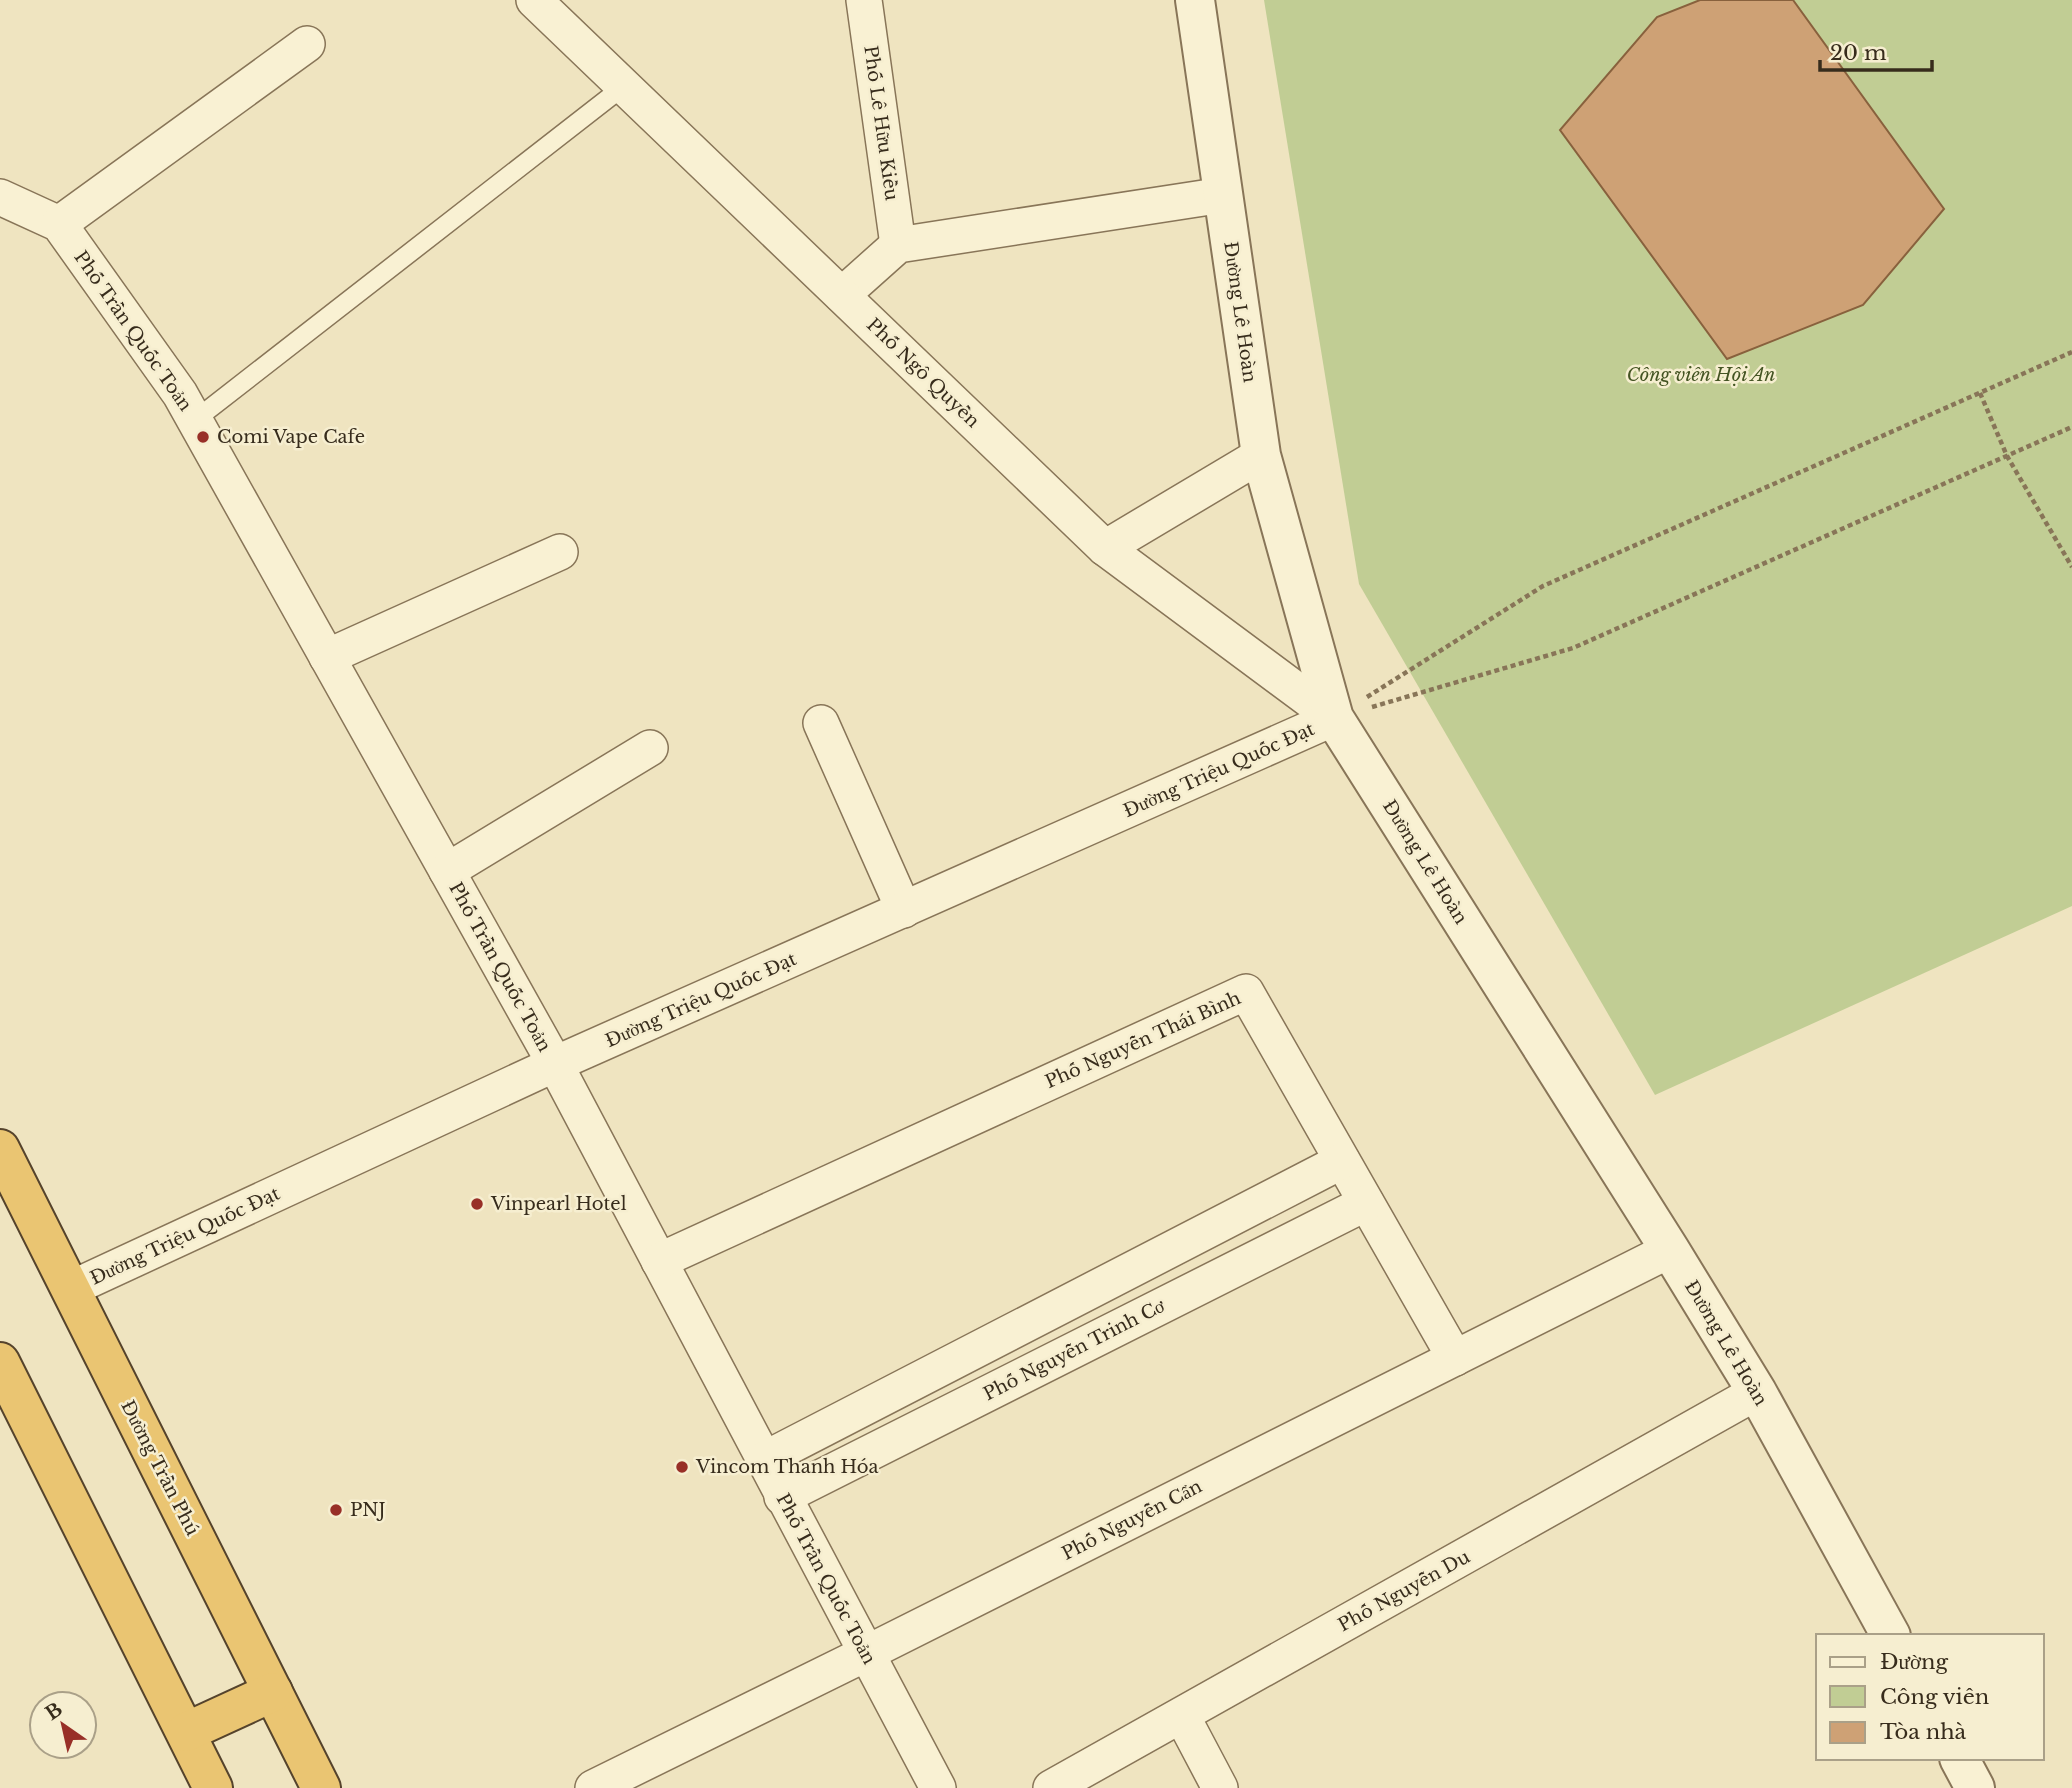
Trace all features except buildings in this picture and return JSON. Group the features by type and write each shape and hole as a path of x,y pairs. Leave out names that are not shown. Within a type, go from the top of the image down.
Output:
{"highway":[{"name":"Đường Trần Phú","path":"0,1149 321,1788"},
{"path":"0,1362 213,1788"},
{"path":"186,1732 273,1692"}],"street":[{"name":"Phố Ngô Quyền","path":"534,0 1105,548 1334,718"},
{"name":"Phố Lê Hữu Kiều","path":"863,0 898,245"},
{"name":"Đường Lê Hoàn","path":"1195,0 1261,455 1334,718 1757,1392 1890,1634"},
{"path":"59,224 307,44"},
{"path":"842,295 898,245 1223,195"},
{"name":"Phố Trần Quốc Toản","path":"0,197 59,224 180,394 555,1065 938,1788"},
{"path":"1105,548 1261,455"},
{"path":"327,657 560,552"},
{"name":"Đường Triệu Quốc Đạt","path":"70,1289 555,1065 1334,718"},
{"path":"821,723 904,910"},
{"path":"447,871 650,748"},
{"name":"Phố Nguyễn Thái Bình","path":"659,1261 1246,992 1455,1358"},
{"path":"763,1460 1342,1161"},
{"name":"Phố Nguyễn Trinh Cơ","path":"782,1497 1366,1203"},
{"name":"Phố Nguyễn Cẩn","path":"593,1788 1670,1250"},
{"name":"Phố Nguyễn Du","path":"1051,1788 1757,1392"},
{"path":"1182,1716 1220,1788"},
{"path":"1960,1760 1975,1788"}],"lane":[{"path":"195,420 624,86"}],"path":[{"path":"1334,718 1543,586 2072,352"},
{"path":"1980,393 2007,456 2072,567"},
{"path":"1334,718 1573,648 2072,427"}],"green space":[{"name":"Công viên Hội An","path":"1264,0 2072,0 2072,906 1655,1095 1359,584"}],"place":[{"name":"Comi Vape Cafe","path":"203,437"},
{"name":"Vinpearl Hotel","path":"477,1204"},
{"name":"Vincom Thanh Hóa","path":"682,1467"},
{"name":"PNJ","path":"336,1510"}]}
